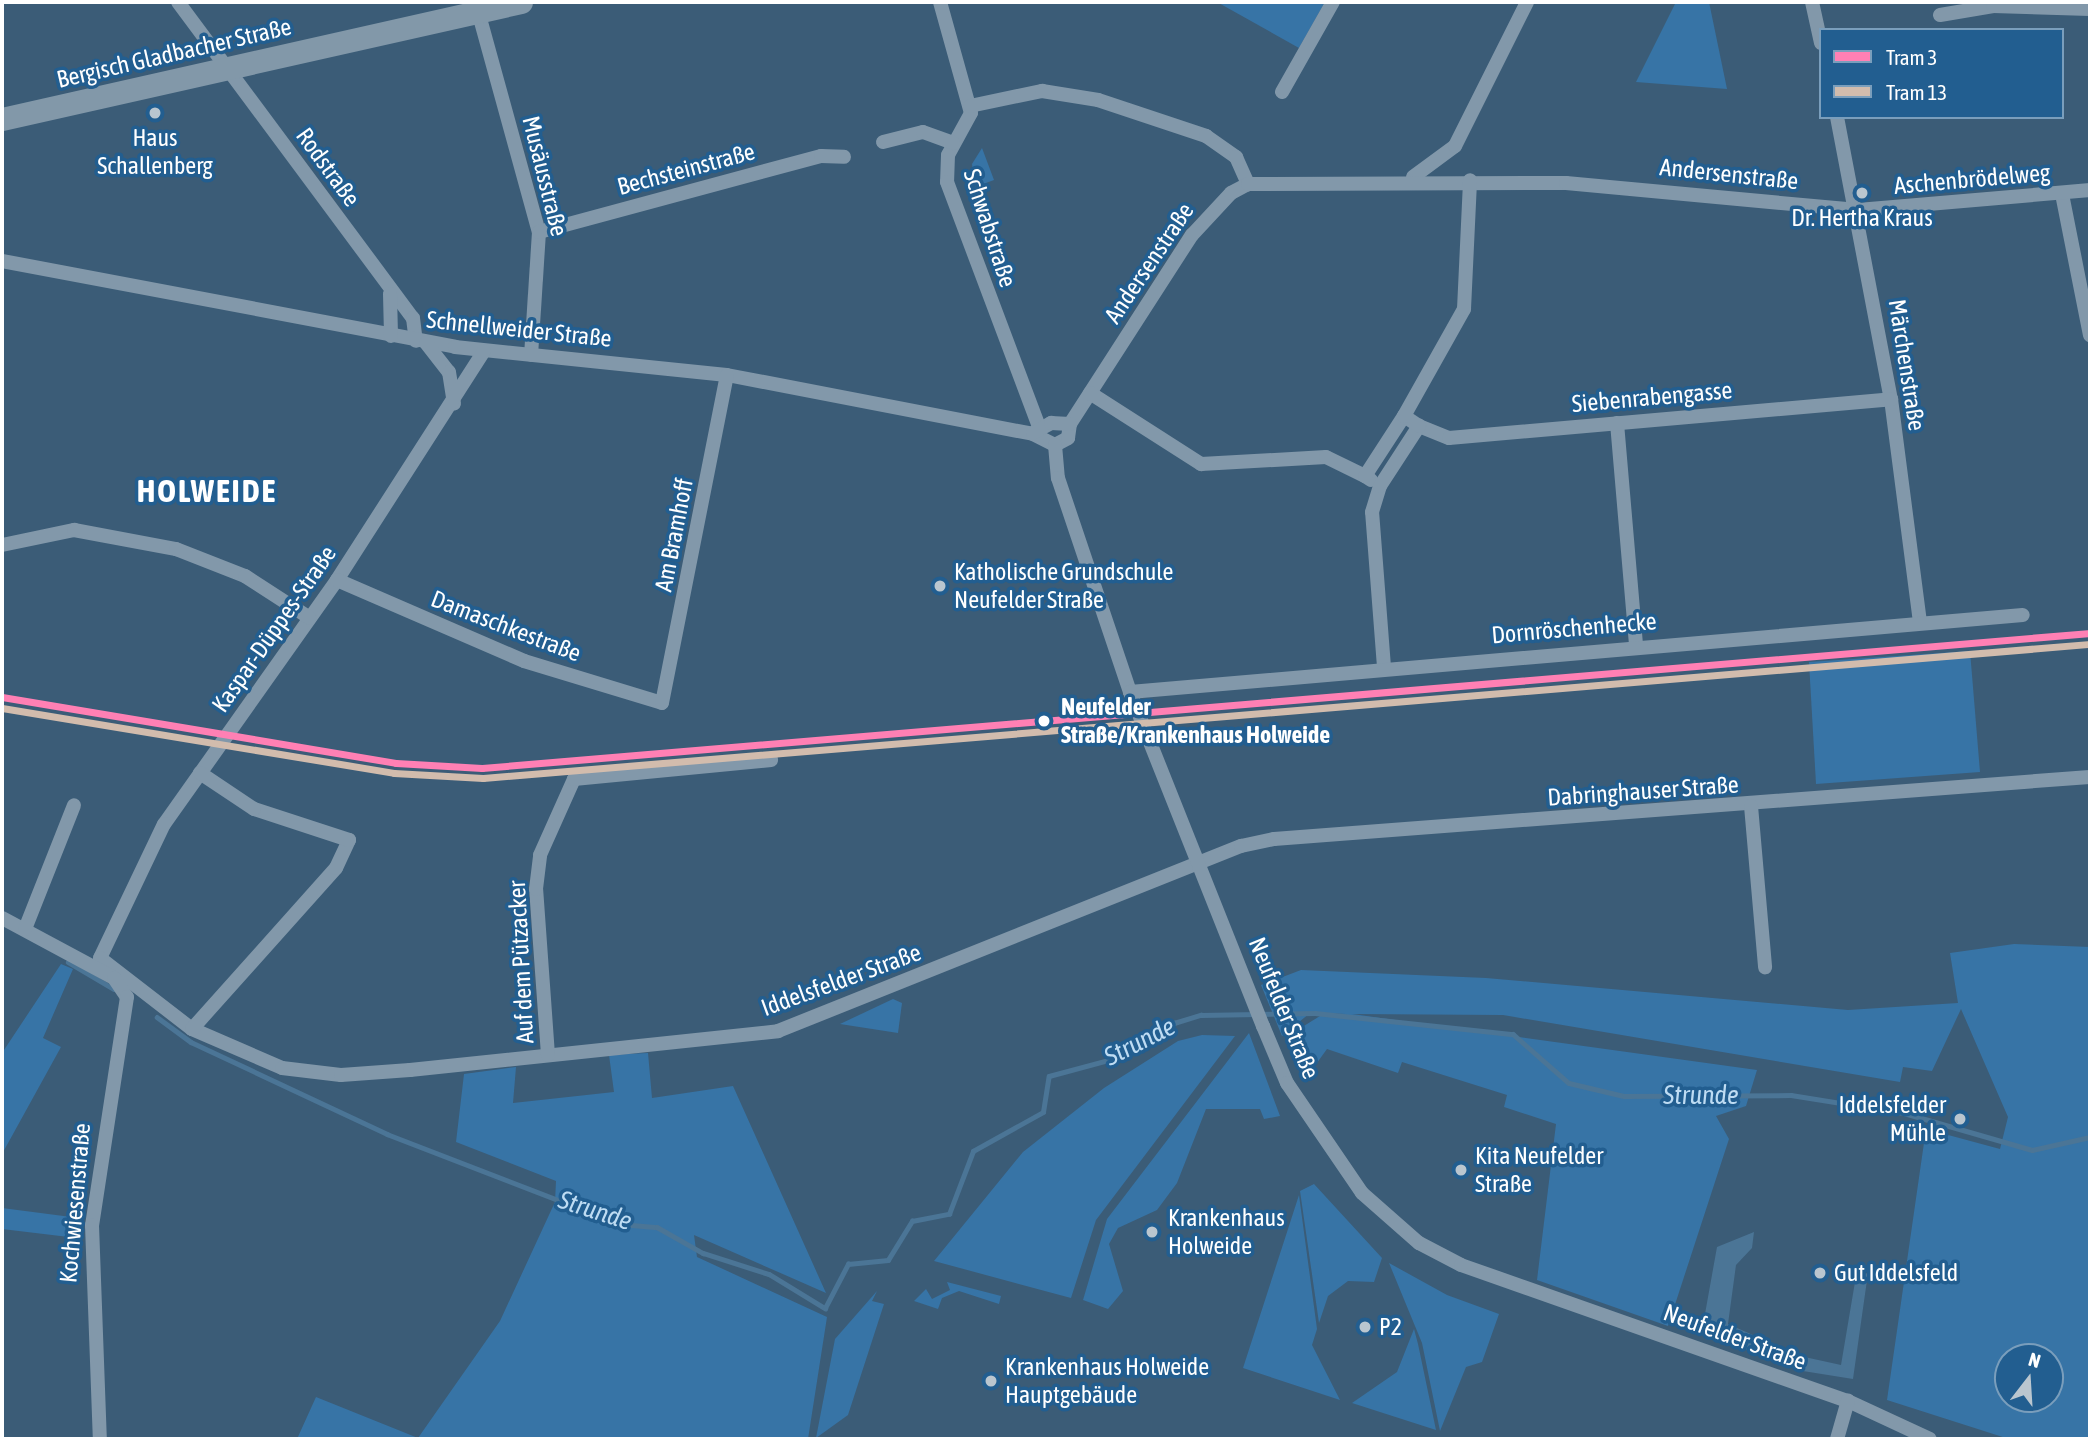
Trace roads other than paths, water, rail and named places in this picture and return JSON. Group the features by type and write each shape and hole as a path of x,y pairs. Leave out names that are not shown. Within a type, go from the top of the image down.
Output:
{"main road":[{"name":"Bergisch Gladbacher Straße","path":"2,119 521,2"}],"street":[{"name":"Rodstraße","path":"178,2 390,293 416,324 421,342"},
{"path":"940,2 970,106 1042,91 1098,100 1206,136 1236,157 1248,184"},
{"path":"1282,92 1333,2"},
{"path":"1405,180 1445,159 1527,2"},
{"path":"1812,2 1819,34"},
{"path":"1940,15 1993,6 2090,9"},
{"name":"Musäusstraße","path":"478,12 539,232 531,355"},
{"name":"Schwabstraße","path":"970,106 969,123 953,143 946,166 949,189 1036,430"},
{"name":"Märchenstraße","path":"1837,119 1858,210 1891,399 1920,623"},
{"path":"883,142 923,132 953,143"},
{"name":"Bechsteinstraße","path":"539,232 821,156 845,157"},
{"path":"1365,476 1404,416 1464,309 1470,180 1445,159"},
{"name":"Andersenstraße","path":"1055,445 1068,438 1070,424 1192,235 1231,193 1248,184 1470,180 1663,189 1858,210"},
{"name":"Aschenbrödelweg","path":"1858,210 2090,190"},
{"path":"2062,194 2090,335"},
{"name":"Schnellweider Straße","path":"2,261 421,342 484,351 727,375 1036,430"},
{"path":"390,293 391,336"},
{"path":"421,342 449,372 454,404"},
{"name":"Kaspar-Düppes-Straße","path":"100,958 155,840 337,580 454,404 484,351"},
{"name":"Am Bramhoff","path":"662,703 727,375"},
{"path":"1090,393 1201,464 1325,457 1380,486"},
{"name":"Siebenrabengasse","path":"1404,416 1419,426 1449,438 1891,399"},
{"path":"1617,423 1636,646"},
{"path":"1036,430 1070,424"},
{"path":"1384,667 1371,519 1380,486 1419,426"},
{"path":"1036,430 1055,445"},
{"name":"Neufelder Straße","path":"1055,445 1058,478 1130,691 1202,862 1287,1083 1345,1170 1382,1214 1419,1243 1461,1265 1848,1401 1926,1439"},
{"path":"2,545 74,530 176,549 245,576 310,618"},
{"name":"Damaschkestraße","path":"337,580 524,661 662,703"},
{"name":"Dornröschenhecke","path":"1130,691 1384,667 2023,615"},
{"name":"Auf dem Pützacker","path":"548,1055 536,889 540,855 574,779 771,760"},
{"path":"192,1029 256,953 336,868 349,840 254,809 200,773"},
{"name":"Dabringhauser Straße","path":"1202,862 1274,839 1751,806 2090,777"},
{"path":"2,918 25,929 74,805"},
{"path":"1751,806 1765,967"},
{"name":"Iddelsfelder Straße","path":"100,958 192,1029 254,1060 308,1074 548,1055 778,1031 1202,862"},
{"name":"Kochwiesenstraße","path":"25,929 114,978 127,997 92,1225 100,1439"},
{"path":"1837,1439 1848,1401"}],"waterway":[{"name":"Strunde","path":"68,962 114,989"},
{"name":"Strunde","path":"157,1017 191,1042 387,1134 620,1224 657,1227 703,1253 769,1274 825,1308 848,1264 888,1260 912,1221 949,1214 973,1151 1043,1112 1049,1076 1123,1056 1174,1023 1201,1015 1315,1013 1513,1034 1569,1083 1624,1096 1791,1095 1904,1113 2032,1150 2090,1137"}],"tram line":[{"name":"3","path":"2,697 396,763 482,768 2090,633"},
{"name":"13","path":"2,708 394,773 483,778 2090,644"}],"place":[{"name":"Haus Schallenberg","path":"155,113"},
{"name":"Dr. Hertha Kraus","path":"1862,193"},
{"name":"Katholische Grundschule Neufelder Straße","path":"940,586"},
{"name":"Neufelder Straße/Krankenhaus Holweide","path":"1044,721"},
{"name":"Iddelsfelder Mühle","path":"1960,1119"},
{"name":"Kita Neufelder Straße","path":"1461,1170"},
{"name":"Krankenhaus Holweide","path":"1152,1232"},
{"name":"Gut Iddelsfeld","path":"1820,1273"},
{"name":"P2","path":"1365,1327"},
{"name":"Krankenhaus Holweide Hauptgebäude","path":"991,1381"}],"district":[{"name":"HOLWEIDE","path":"207,491"}]}
